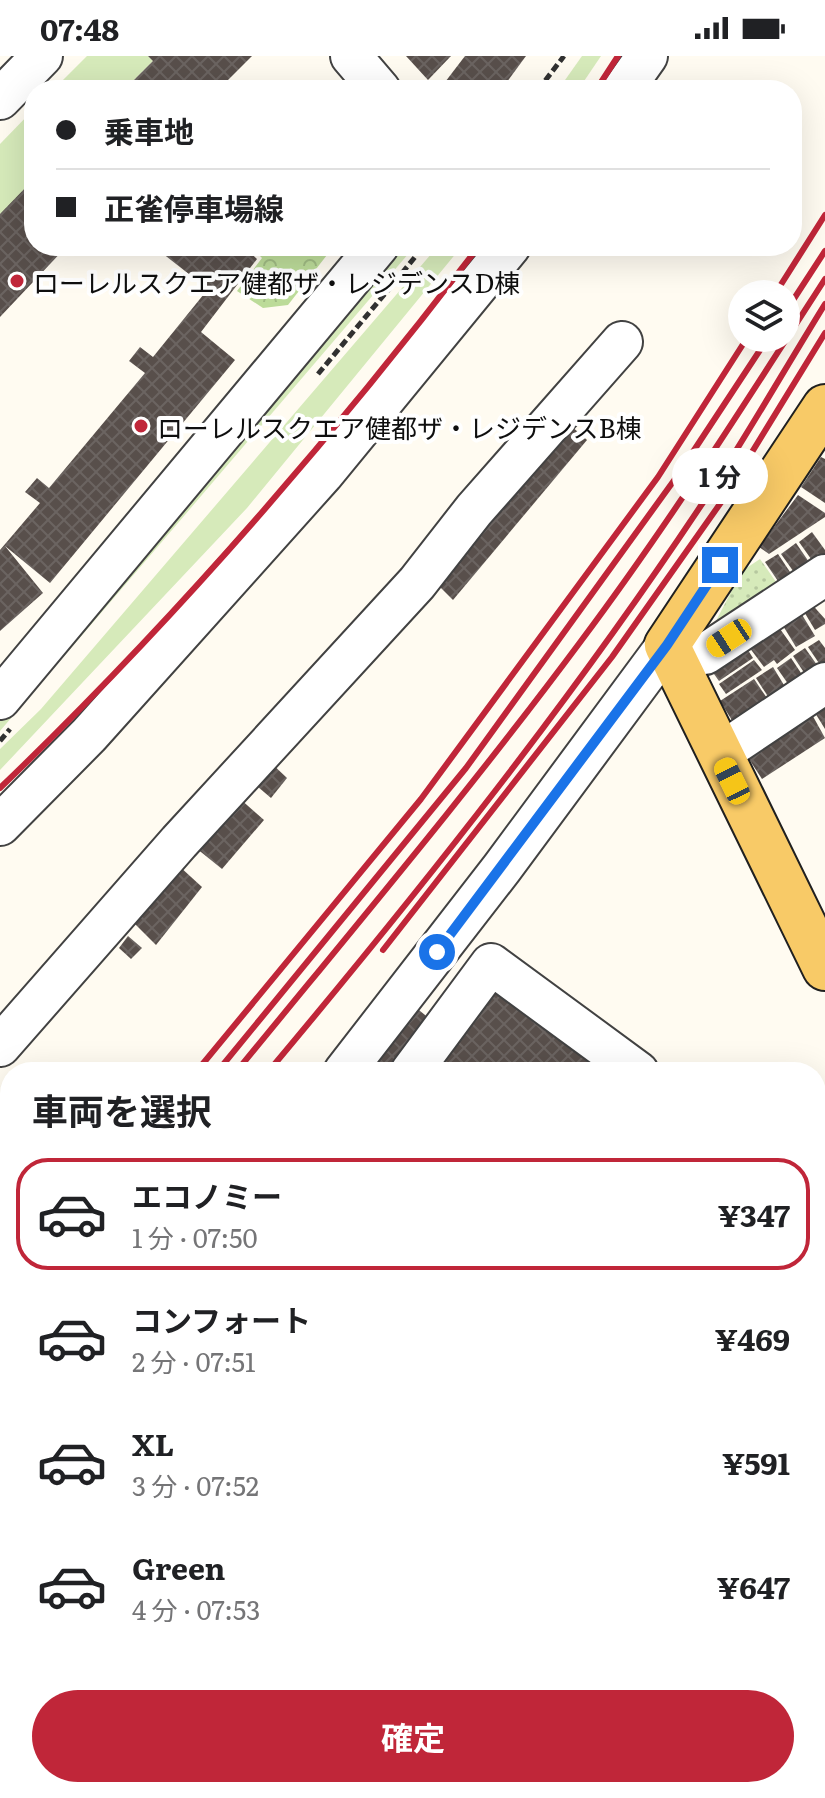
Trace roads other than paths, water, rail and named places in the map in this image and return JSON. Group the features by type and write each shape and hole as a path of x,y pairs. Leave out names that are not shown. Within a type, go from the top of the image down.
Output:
{"main road":[{"path":"825,407 667,645 825,968"}],"street":[{"path":"0,99 42,56"},
{"path":"351,56 371,80"},
{"path":"630,80 647,56"},
{"path":"0,699 370,256"},
{"path":"0,825 89,735 323,474 502,256"},
{"path":"0,1046 179,842 417,583 474,510 622,342"},
{"path":"352,1062 455,930 667,645 705,654 825,575"},
{"path":"719,754 825,683"},
{"path":"455,930 491,964 624,1062"},
{"path":"418,1062 491,964"}],"railway":[{"path":"602,80 618,56"},
{"path":"802,251 825,215"},
{"path":"800,289 825,251"},
{"path":"0,788 127,660 250,526 367,388 471,256"},
{"path":"784,280 799,256"},
{"path":"244,1062 454,805 581,641 676,508 825,279"},
{"path":"276,1062 496,790 605,644 708,495 825,304"},
{"path":"383,950 612,657 722,501 825,333"},
{"path":"204,1062 421,799 658,477 738,352"},
{"path":"225,1062 466,768 675,479 759,352"}],"place":[{"name":"ローレルスクエア健都ザ・レジデンスD棟","path":"17,281"},
{"name":"ローレルスクエア健都ザ・レジデンスB棟","path":"141,426"}]}
